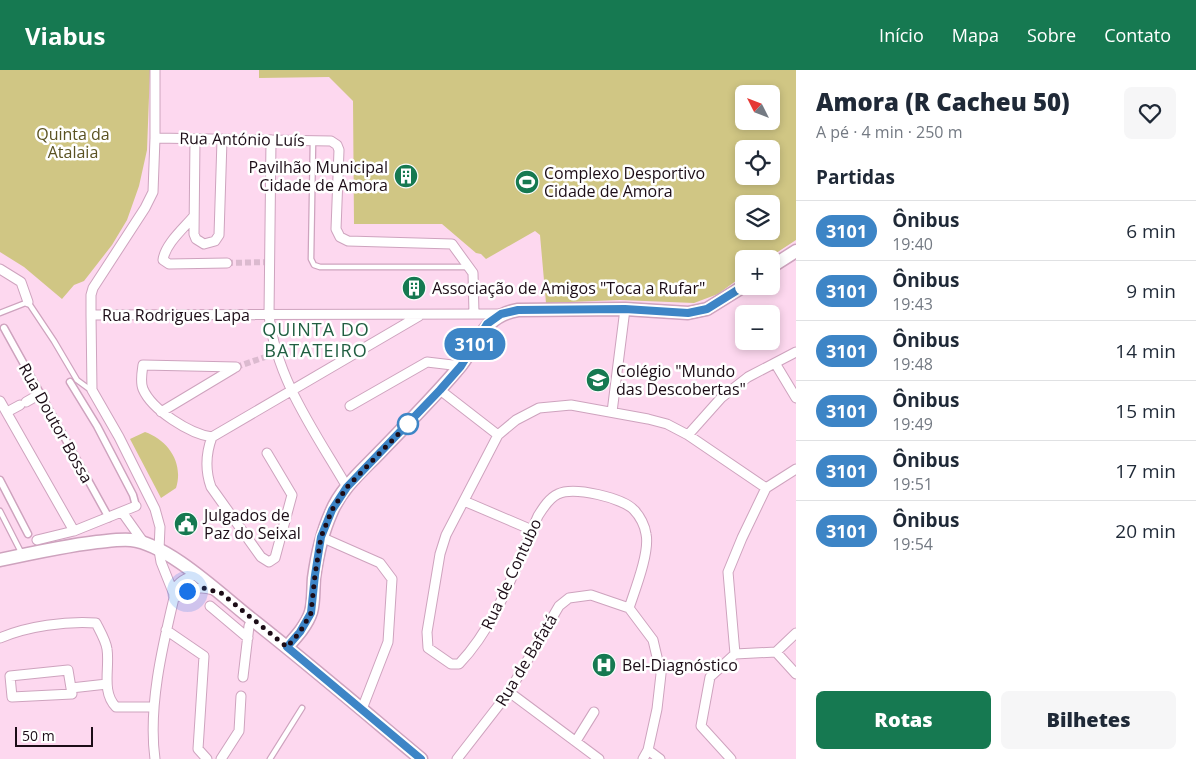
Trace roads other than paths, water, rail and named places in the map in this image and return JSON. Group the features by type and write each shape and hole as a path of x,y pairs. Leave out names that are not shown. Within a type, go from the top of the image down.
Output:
{"main road":[{"path":"780,261 796,251"},
{"path":"287,647 300,632 311,613 321,537 332,510 347,487 461,366 487,324 501,314 518,310 625,309 688,313 707,309 735,292"},
{"path":"0,560 76,544 107,541 132,540 159,550 221,593 421,759"}],"street":[{"path":"155,70 153,192 93,288 91,295 93,392 119,437 155,509 160,527 160,562 173,595"},
{"name":"Rua António Luís","path":"155,138 328,140 337,145 338,150 336,229 340,236 348,241 448,243 453,245 468,267"},
{"path":"195,139 194,234 196,239 204,244 215,241 219,232 222,140"},
{"path":"271,140 269,315 272,336 290,390 347,487"},
{"path":"194,216 172,242 163,260 169,264 227,263"},
{"path":"468,267 474,276 474,314"},
{"path":"0,269 21,282 28,302"},
{"path":"612,412 625,309"},
{"name":"Rua Rodrigues Lapa","path":"91,315 501,314"},
{"path":"161,412 236,367 143,365 143,390 156,407 161,412 200,435 212,437 421,315"},
{"name":"Rua Doutor Bossa","path":"4,328 109,518"},
{"path":"688,435 721,398 748,377 796,352"},
{"path":"350,406 427,362 461,366"},
{"path":"775,363 796,398"},
{"path":"37,540 74,531 136,506 133,496 97,426 70,382"},
{"path":"440,390 498,436"},
{"path":"3,414 40,394"},
{"path":"0,400 3,414 74,531"},
{"name":"Rua de Contubo","path":"629,608 643,562 647,535 642,522 633,509 611,499 588,492 573,490 558,494 546,503 538,516 494,617 473,650 459,664 450,664 428,648 427,632 440,554 446,535 498,436 516,420 539,408 570,405 667,424 688,435 766,488"},
{"path":"212,437 208,451 207,474 210,487 261,557 269,562 276,558 292,495 267,453"},
{"path":"735,654 728,572 766,488 796,469"},
{"path":"0,480 28,534"},
{"path":"464,501 532,530"},
{"path":"122,512 144,543"},
{"path":"321,537 380,563 392,579 388,642 362,710"},
{"path":"187,591 196,574"},
{"path":"155,759 154,708 173,595 175,586 196,574"},
{"path":"173,595 200,587 221,593"},
{"name":"Rua de Bafatá","path":"458,759 509,692 559,606 569,598 591,595 629,608"},
{"path":"210,606 248,638"},
{"path":"629,608 653,640 661,674 658,709 648,750 643,759"},
{"path":"243,678 249,626 252,620"},
{"path":"0,638 13,633 74,621 96,623 107,647 107,684 110,700 116,707 154,708"},
{"path":"166,630 204,656 198,749 208,759"},
{"path":"731,759 701,726 710,678 735,654 776,652 796,633"},
{"path":"776,652 796,674"},
{"path":"68,670 71,688 72,694 12,697 10,676 68,670"},
{"path":"71,688 107,684"},
{"path":"509,692 599,759"},
{"path":"220,759 238,731 241,696"},
{"path":"576,742 594,712"},
{"path":"648,750 660,759"}],"lane":[{"path":"313,140 312,259 314,265 320,267 468,267"},
{"path":"0,313 28,302 77,380 93,392"},
{"path":"0,511 23,555"},
{"path":"270,759 302,708"}],"tunnel":[{"path":"227,263 270,262"},
{"path":"236,367 277,353"}],"place":[{"name":"Pavilhão Municipal Cidade de Amora","path":"406,176"},
{"name":"Complexo Desportivo Cidade de Amora","path":"527,182"},
{"name":"Associação de Amigos \"Toca a Rufar\"","path":"414,288"},
{"name":"Colégio \"Mundo das Descobertas\"","path":"598,380"},
{"name":"Julgados de Paz do Seixal","path":"186,524"},
{"name":"Bel-Diagnóstico","path":"604,665"}],"district":[{"name":"QUINTA DO BATATEIRO","path":"316,340"}],"park label":[{"name":"Quinta da Atalaia","path":"73,143"}]}
